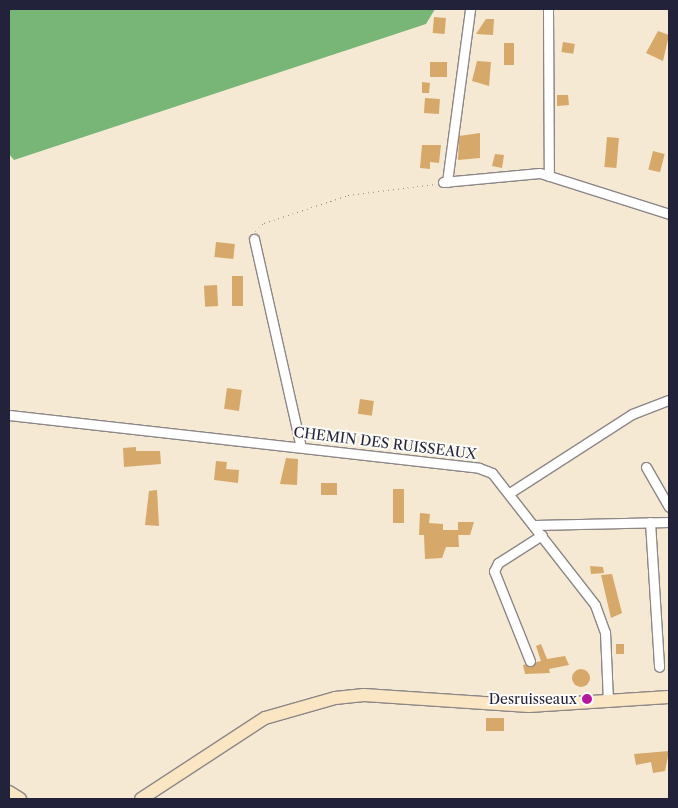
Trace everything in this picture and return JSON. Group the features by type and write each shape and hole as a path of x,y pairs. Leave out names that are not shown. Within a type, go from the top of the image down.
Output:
{"main road":[{"path":"141,799 265,718 335,698 364,695 529,706 669,697"},
{"path":"9,792 20,799"}],"street":[{"path":"470,9 445,182 540,173 669,214"},
{"path":"548,9 549,176"},
{"path":"254,239 301,447"},
{"path":"511,492 632,414 669,400"},
{"name":"CHEMIN DES RUISSEAUX","path":"9,415 479,468 511,492 595,605 604,632 608,702"},
{"path":"646,466 669,507"},
{"path":"650,522 659,667"},
{"path":"535,526 669,522"},
{"path":"530,661 494,571 498,563 542,535"}],"path":[{"path":"254,239 256,229 264,223 302,208 348,196 445,182"}],"green space":[{"path":"9,9 435,9 426,24 14,160 9,154"}],"building":[{"path":"434,17 446,18 445,34 433,33"},
{"path":"486,19 494,19 493,35 476,34"},
{"path":"658,31 669,35 663,61 646,53"},
{"path":"563,42 575,44 573,54 561,52"},
{"path":"504,43 514,43 514,65 504,65"},
{"path":"477,61 491,62 489,86 472,81"},
{"path":"430,62 447,62 447,77 430,77"},
{"path":"422,82 430,83 429,93 422,93"},
{"path":"557,95 568,95 569,105 557,106"},
{"path":"425,98 440,99 439,114 424,113"},
{"path":"480,133 480,158 458,160 459,136"},
{"path":"607,137 619,138 616,168 604,167"},
{"path":"422,145 441,145 439,163 430,162 430,169 420,168"},
{"path":"653,151 665,154 660,172 648,169"},
{"path":"495,154 504,155 502,168 492,166"},
{"path":"216,242 235,244 233,259 214,257"},
{"path":"232,276 243,276 243,306 232,306"},
{"path":"217,285 218,306 205,307 204,286"},
{"path":"227,388 242,390 239,411 224,409"},
{"path":"360,399 374,401 372,416 358,414"},
{"path":"136,447 136,451 160,451 161,464 124,467 123,448"},
{"path":"286,458 298,459 297,485 280,484"},
{"path":"216,461 227,462 226,469 239,470 238,483 214,480"},
{"path":"321,483 337,483 337,495 321,495"},
{"path":"393,489 404,489 404,523 393,523"},
{"path":"157,490 159,526 145,525 149,491"},
{"path":"420,513 430,514 429,523 443,524 443,530 458,530 459,547 446,547 442,558 425,559 424,535 419,535"},
{"path":"458,522 474,522 470,535 458,535"},
{"path":"590,566 603,567 604,573 591,574"},
{"path":"612,574 622,613 611,618 601,575"},
{"path":"541,644 547,659 565,656 569,665 549,669 550,673 525,674 523,665 541,661 536,646"},
{"path":"616,644 624,644 624,654 616,654"},
{"path":"581,669 587,672 590,678 587,684 581,687 575,684 572,678 575,672"},
{"path":"486,718 504,718 504,731 486,731"},
{"path":"669,751 665,771 653,773 651,762 636,765 634,754"}],"place":[{"name":"Desruisseaux","path":"587,699"}]}
